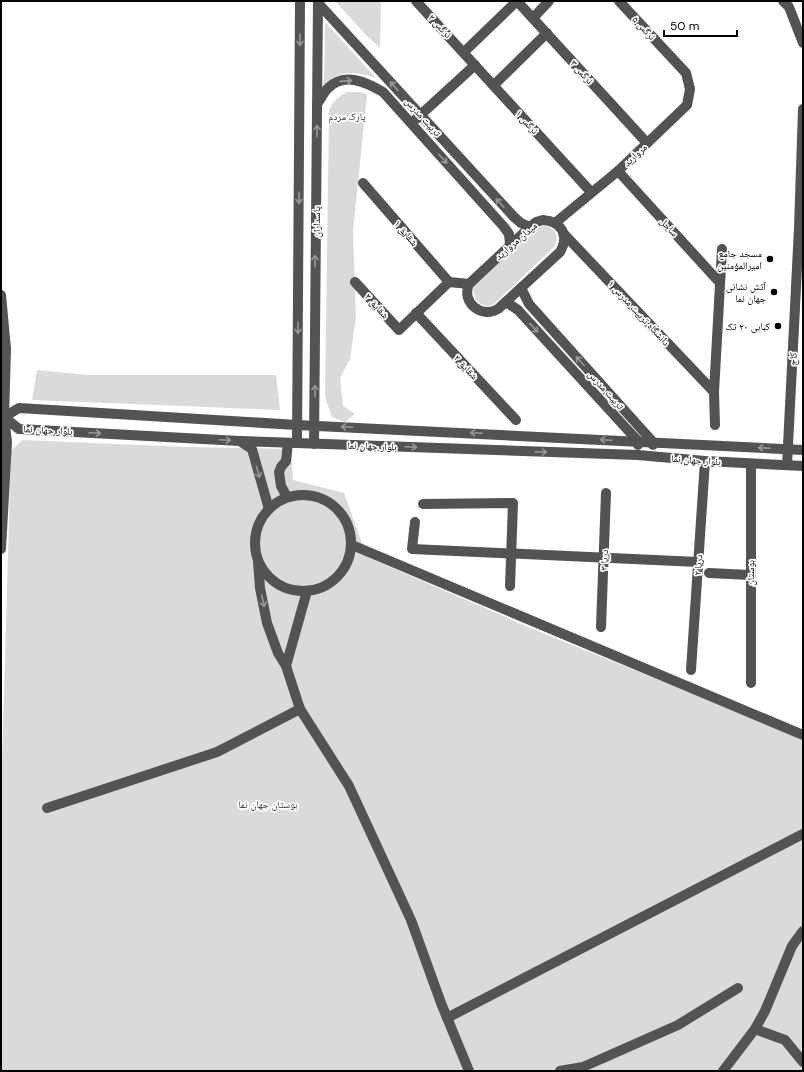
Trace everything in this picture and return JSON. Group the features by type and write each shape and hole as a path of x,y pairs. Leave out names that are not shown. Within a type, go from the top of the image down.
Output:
{"street":[{"name":"پاسداران","path":"287,497 281,486 279,472 286,461 293,443 297,425 300,1"},
{"name":"نرگس ۲","path":"416,1 464,52"},
{"path":"464,52 517,1"},
{"name":"نرگس ۳","path":"517,1 647,143"},
{"path":"533,18 549,1"},
{"name":"۵ نرگس","path":"619,1 686,73"},
{"path":"783,1 789,7 803,43"},
{"name":"پاسداران","path":"314,444 318,2"},
{"name":"تربیت مدرس","path":"318,2 514,218 530,227"},
{"path":"494,85 547,33"},
{"name":"نرگس ۱","path":"464,52 591,192"},
{"path":"411,123 475,65"},
{"name":"مروارید","path":"555,223 618,171 687,105 690,89 686,73"},
{"name":"تربیت مدرس","path":"317,104 328,89 338,81 351,80 365,82 383,92 504,227 509,234 510,244"},
{"name":"کاج","path":"787,465 799,228 803,109"},
{"name":"ساحل","path":"618,171 720,283"},
{"path":"299,181 316,183"},
{"name":"شقایق ۱","path":"363,183 449,282"},
{"name":"میدان مروارید","path":"469,284 510,244 536,222 543,220 555,223"},
{"path":"416,313 449,282 469,284 466,289 470,300 477,310 482,312 494,312 560,252 564,240 563,233 555,223"},
{"name":"۱ دانشگاه تربیت مدرس","path":"563,233 714,392"},
{"path":"715,426 714,392 722,249"},
{"name":"شقایق ۳","path":"355,282 399,330 416,313"},
{"name":"تربیت مدرس","path":"520,288 529,304 653,442"},
{"path":"1,295 6,349 2,422 7,442 1,549"},
{"name":"تربیت مدرس","path":"506,302 518,310 638,441"},
{"name":"شقایق ۲","path":"416,313 516,420"},
{"name":"بلوار جهان نما","path":"803,450 297,425 18,408 2,422 19,429 240,441 638,455 705,461 803,466"},
{"path":"240,441 252,449 268,509"},
{"path":"638,441 638,455"},
{"path":"653,442 653,457"},
{"name":"دریا ۲","path":"691,670 705,461"},
{"name":"بوستان","path":"751,464 751,683"},
{"name":"دریا ۳","path":"601,627 606,493"},
{"path":"258,562 266,575 278,585 292,590 307,592 321,588 333,581 343,571 349,559 352,545 350,532 345,519 337,508 326,500 314,496 301,495 287,497 268,509 260,520 255,534 255,548 258,562 260,588 267,623 278,653 286,666 300,709 349,786 411,920 447,1018 469,1071"},
{"path":"423,504 513,503 510,586"},
{"path":"415,522 412,549 698,562"},
{"path":"352,545 803,735"},
{"path":"709,572 750,575"},
{"path":"286,666 307,592"},
{"path":"47,808 217,752 300,709"},
{"path":"447,1018 803,834"},
{"path":"723,1071 755,1029 765,1011 792,946 803,931"},
{"path":"560,1071 582,1069 678,1025 738,988"},
{"path":"755,1029 784,1040 803,1062"}],"green space":[{"path":"335,1 381,1 380,48 365,34"},
{"path":"325,22 376,78 362,74 349,73 337,76 324,84"},
{"name":"پارک مردم","path":"347,92 367,94 353,232 356,317 350,359 340,378 343,406 355,414 345,422 332,417 325,397 329,111 336,99"},
{"path":"547,226 555,232 557,239 555,246 494,304 485,306 478,302 474,295 474,286 538,227"},
{"path":"37,370 88,375 276,375 280,410 32,400"},
{"name":"بوستان جهان نما","path":"22,440 189,447 291,449 293,480 344,493 367,557 540,632 803,738 803,1071 1,1071 1,795 11,451"}],"place":[{"name":"مسجد جامع امیرالمؤمنین","path":"770,259"},
{"name":"آتش نشانی جهان نما","path":"774,292"},
{"name":"کبابی ۲۰ تک","path":"778,326"}]}
